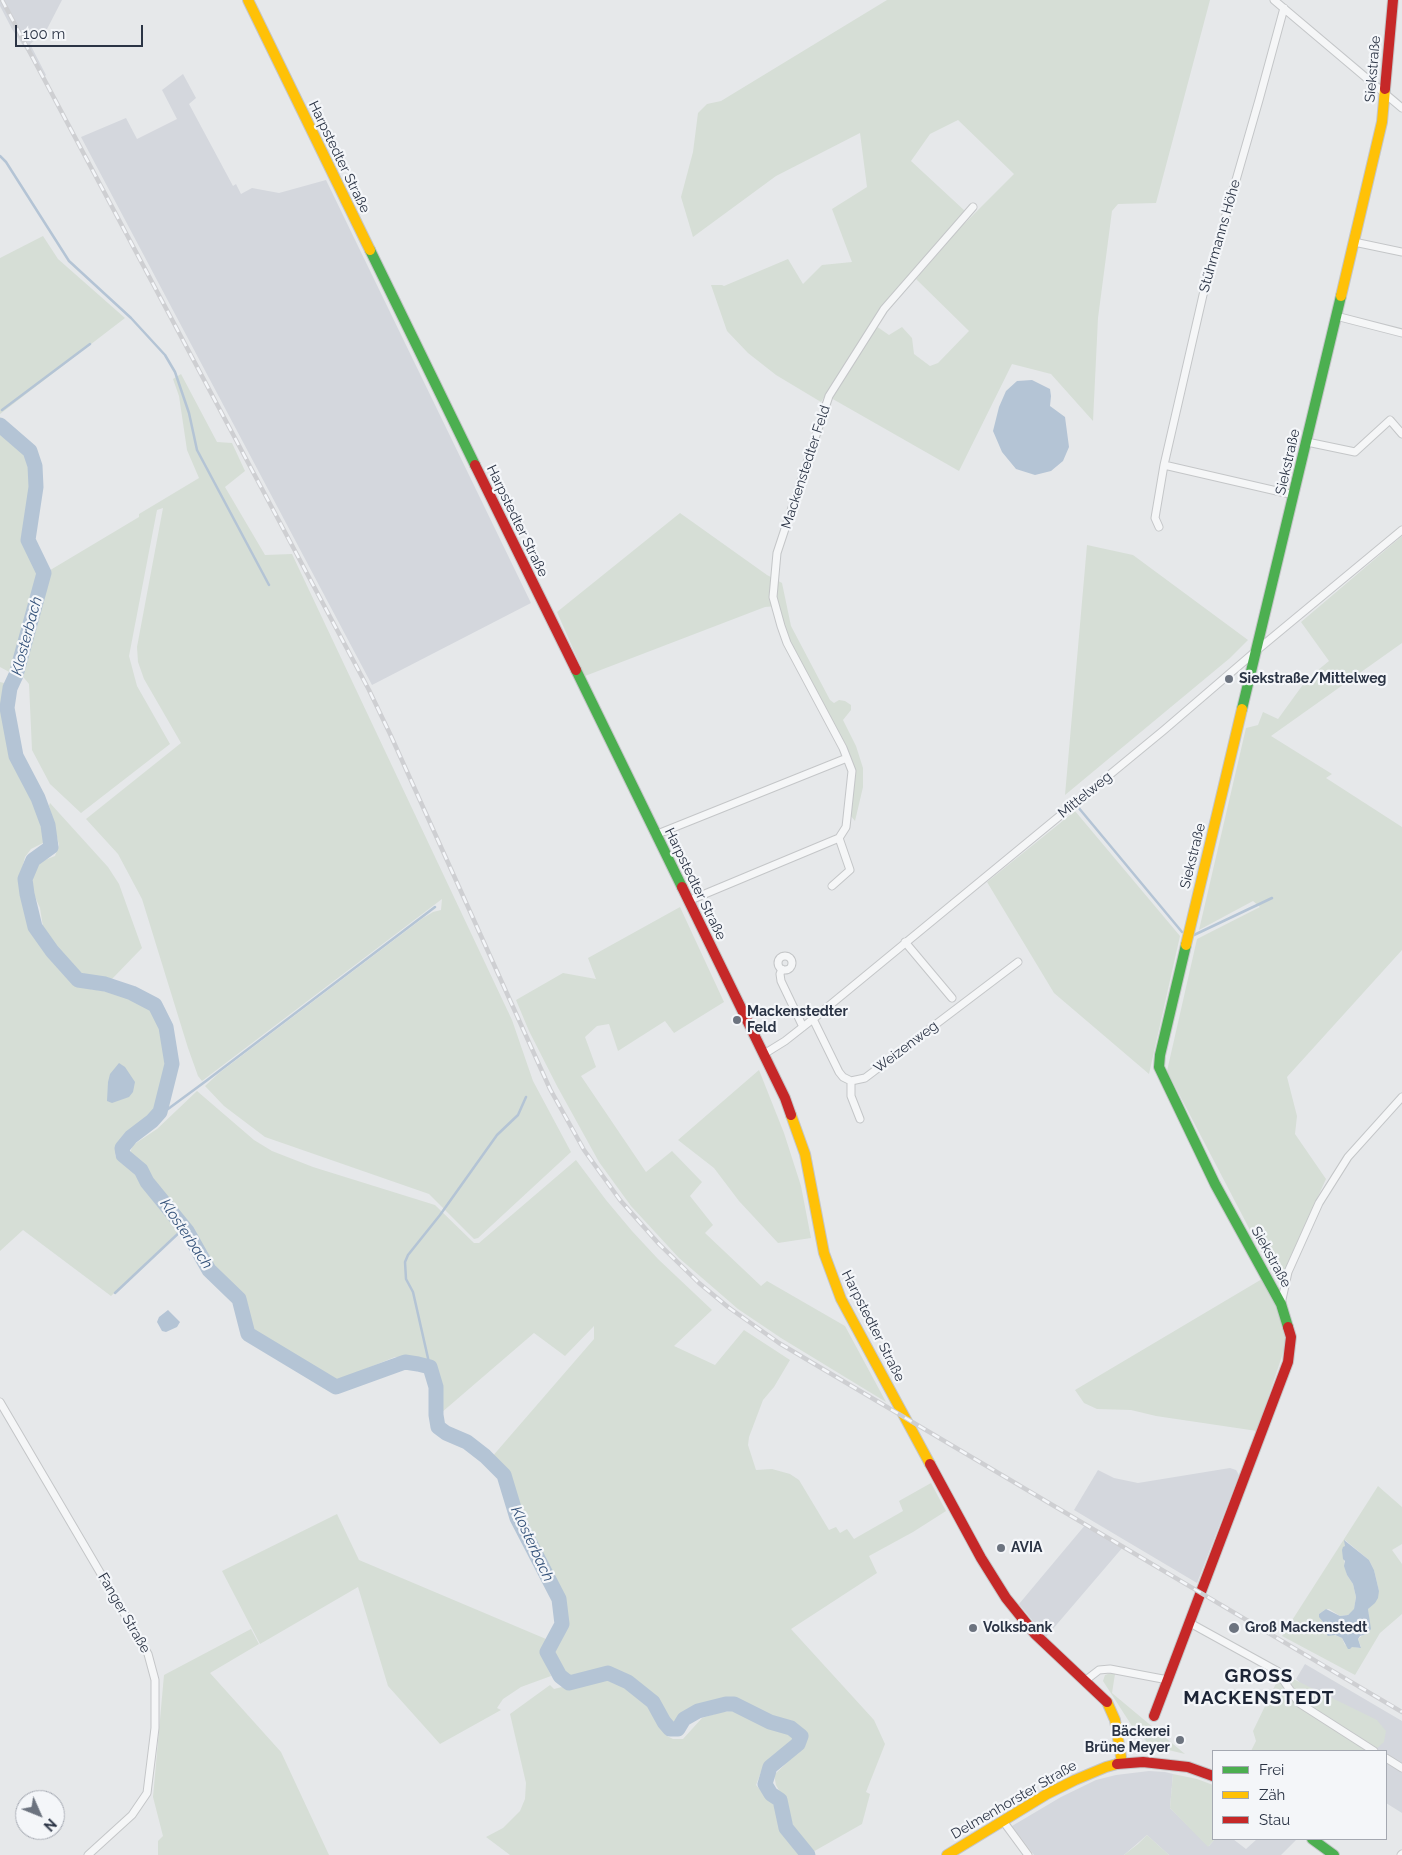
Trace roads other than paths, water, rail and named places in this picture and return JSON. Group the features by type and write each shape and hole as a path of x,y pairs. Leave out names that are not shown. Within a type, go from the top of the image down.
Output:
{"street":[{"name":"Harpstedter Straße","path":"248,0 785,1098 803,1147 824,1253 841,1299 993,1578 1019,1616 1035,1634 1101,1695 1112,1713 1122,1763"},
{"path":"1274,0 1402,108"},
{"name":"Siekstraße","path":"1154,1716 1288,1362 1292,1337 1281,1304 1215,1184 1164,1080 1159,1067 1160,1056 1184,946 1260,640 1382,122 1393,0"},
{"name":"Stührmanns Höhe","path":"1159,527 1155,518 1164,465 1203,295 1284,8"},
{"name":"Mackenstedter Feld","path":"839,838 846,827 850,804 852,771 788,642 782,626 773,597 777,553 829,396 884,309 973,207"},
{"path":"1354,242 1402,252"},
{"path":"1336,316 1402,333"},
{"path":"1307,442 1355,452 1390,420 1402,434"},
{"path":"1164,465 1294,496"},
{"name":"Mittelweg","path":"764,1054 780,1045 813,1019 1164,730 1402,530"},
{"path":"655,835 847,758"},
{"path":"688,901 839,838 850,870 832,886"},
{"path":"905,942 952,998"},
{"name":"Weizenweg","path":"851,1082 865,1078 1018,962"},
{"path":"782,969 780,974 781,981 803,1027"},
{"path":"813,1019 839,1072 851,1082 851,1096 860,1118"},
{"path":"1281,1304 1288,1272 1319,1203 1348,1157 1402,1097"},
{"name":"Fanger Straße","path":"0,1402 148,1654 156,1680 155,1728 147,1793 132,1814 88,1855"},
{"path":"1190,1623 1277,1671 1299,1703 1372,1750"},
{"path":"1086,1680 1099,1670 1110,1669 1168,1680"},
{"path":"1387,1759 1402,1768"},
{"name":"Delmenhorster Straße","path":"947,1855 1047,1794 1096,1770 1122,1763 1139,1761 1188,1767 1212,1776"},
{"path":"1004,1821 1028,1855"},
{"path":"1313,1840 1334,1855"}],"water":[{"path":"1032,380 1050,389 1050,406 1065,417 1069,447 1063,461 1051,471 1035,475 1016,469 1002,452 993,431 999,407 1006,391 1017,381"},
{"path":"119,1063 125,1067 135,1082 133,1092 129,1097 112,1103 107,1101 108,1082 110,1074"},
{"path":"168,1310 180,1322 177,1327 166,1332 162,1331 157,1322 159,1317"},
{"path":"1344,1540 1369,1560 1374,1570 1379,1591 1375,1603 1368,1609 1371,1629 1367,1634 1360,1636 1358,1639 1361,1648 1352,1647 1348,1649 1342,1638 1335,1635 1328,1636 1319,1617 1319,1614 1326,1609 1340,1616 1348,1615 1354,1609 1356,1597 1353,1584 1344,1566 1345,1561 1342,1550 1345,1546"}],"waterway":[{"path":"0,156 6,162 69,261 131,318 165,355 175,372 189,413 197,450 269,585"},
{"path":"2,410 90,344"},
{"name":"Klosterbach","path":"0,425 30,451 35,466 36,487 28,540 44,573 16,675 10,688 7,708 16,756 38,798 48,825 51,847 33,860 25,879 35,927 52,951 78,980 105,984 132,993 155,1005 166,1027 172,1064 160,1112 152,1121 131,1137 122,1148 123,1155 141,1170 147,1182 187,1231 209,1270 239,1299 248,1334 336,1387 405,1362 430,1367 436,1387 438,1427 446,1433 467,1442 485,1456 504,1475 517,1518 559,1599 562,1624 547,1652 560,1676 569,1683 608,1673 628,1682 653,1702 670,1729 678,1729 684,1719 698,1711 726,1704 734,1704 770,1722 791,1728 801,1736 798,1744 770,1767 765,1784 771,1794 780,1800 786,1828 808,1855"},
{"path":"1078,807 1182,932"},
{"path":"1194,935 1272,898"},
{"path":"160,1112 168,1109 206,1081 435,907"},
{"path":"430,1367 413,1292 406,1279 405,1262 408,1255 440,1215 497,1135 518,1115 526,1097"},
{"path":"115,1293 184,1228"}],"railway":[{"path":"2,0 369,690 550,1089 584,1150 620,1200 659,1244 699,1283 728,1307 779,1343 1402,1712"}],"place":[{"name":"Siekstraße/Mittelweg","path":"1229,679"},
{"name":"Mackenstedter Feld","path":"737,1020"},
{"name":"AVIA","path":"1001,1548"},
{"name":"Volksbank","path":"973,1628"},
{"name":"Groß Mackenstedt","path":"1234,1628"},
{"name":"Bäckerei Brüne Meyer","path":"1180,1740"}],"district":[{"name":"GROSS MACKENSTEDT","path":"1259,1687"}]}
